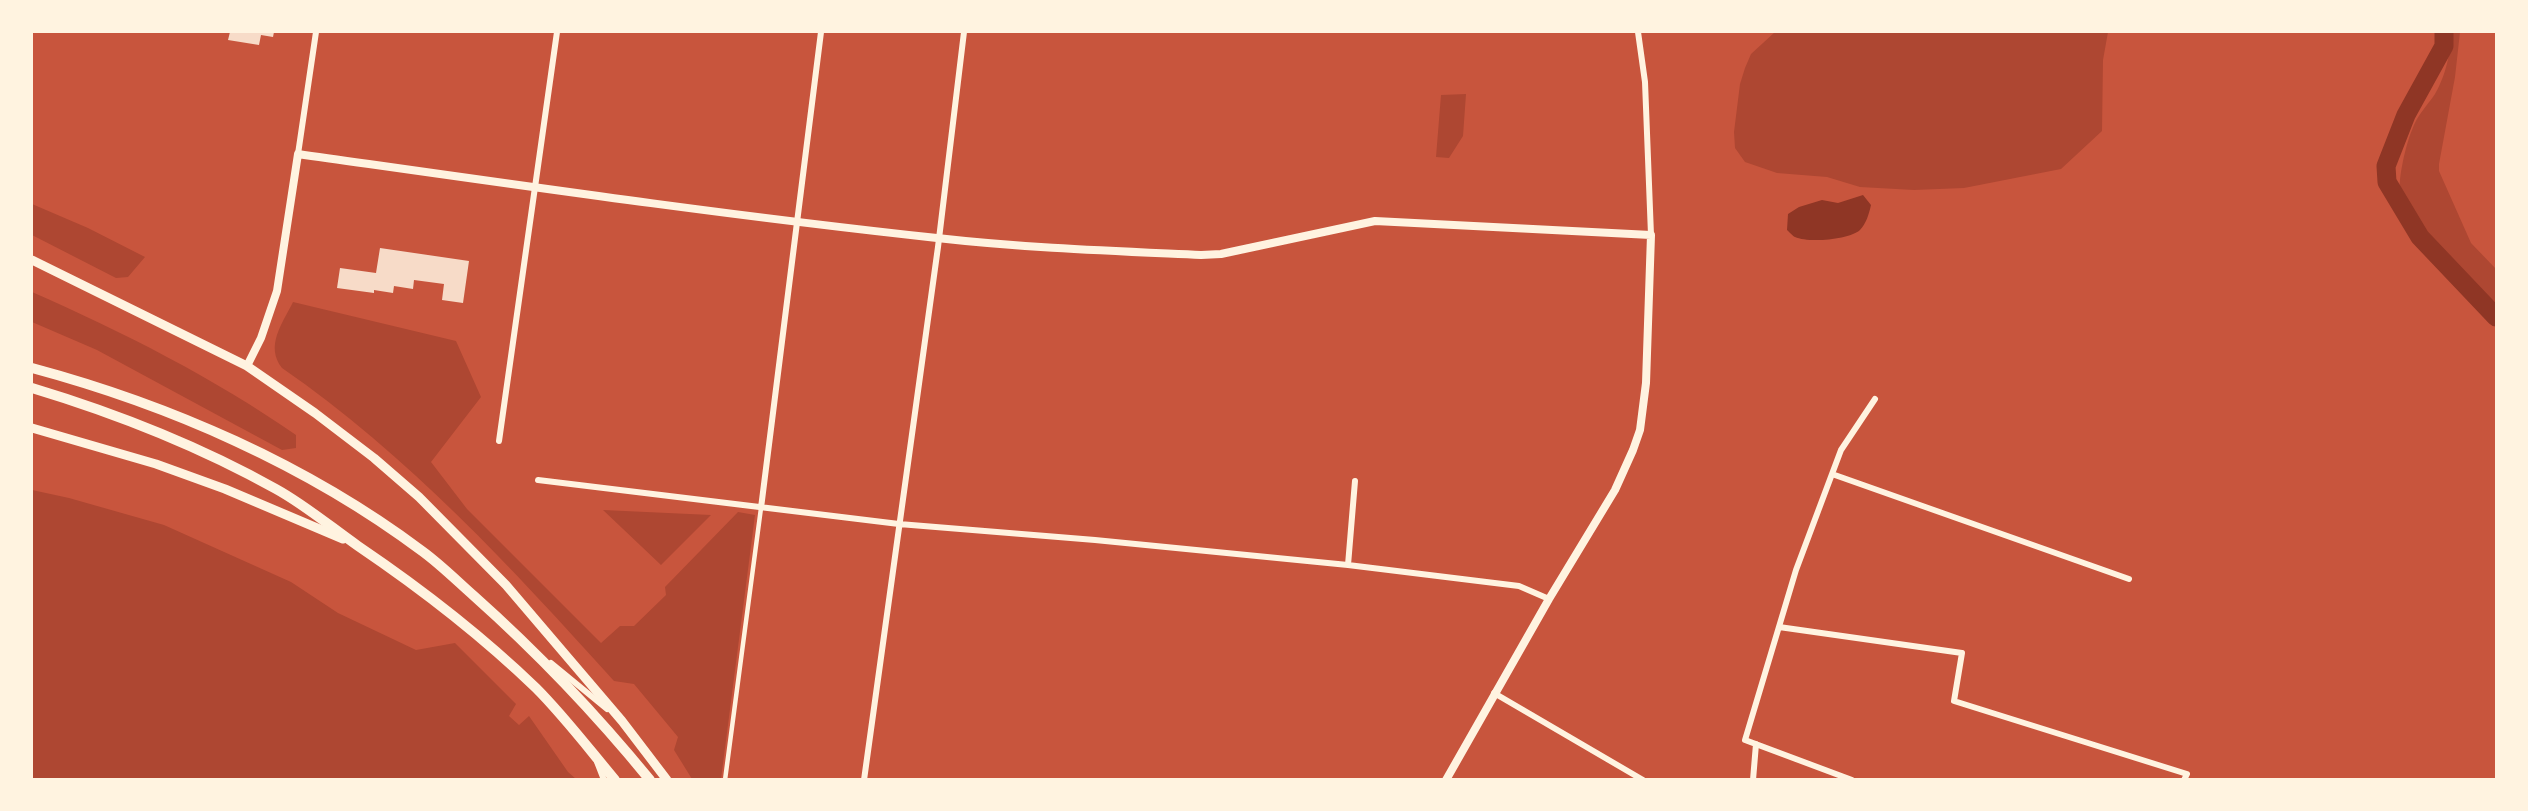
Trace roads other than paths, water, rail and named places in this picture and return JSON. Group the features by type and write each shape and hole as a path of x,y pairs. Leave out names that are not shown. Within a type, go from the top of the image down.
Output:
{"highway":[{"path":"32,368 87,383 259,451 356,505 424,552 515,634 563,681 650,779"},
{"path":"32,388 83,403 212,457 276,489 318,515 410,582 502,657 537,689 615,779"}],"main road":[{"path":"32,260 247,366 364,450 419,497 515,595 622,721 667,779"},
{"path":"32,428 98,446 214,485 357,545"}],"street":[{"path":"247,366 261,338 276,291 316,32"},
{"path":"499,442 557,32"},
{"path":"726,779 821,32"},
{"path":"864,779 939,239 964,32"},
{"path":"1446,779 1615,490 1627,467 1640,430 1646,383 1651,235 1645,82 1638,32"},
{"path":"298,154 797,222 1031,247 1221,254 1375,221 1651,235"},
{"path":"1852,779 1745,740 1796,570 1841,450 1875,399"},
{"path":"1832,474 2129,579"},
{"path":"538,480 899,524 1348,565 1519,586 1549,599"},
{"path":"1348,565 1355,481"},
{"path":"1779,627 1962,653 1954,701 2187,774 2184,779"},
{"path":"515,634 622,721"},
{"path":"1494,693 1643,779"},
{"path":"1753,779 1756,744"},
{"path":"594,754 604,779"}],"waterway":[{"path":"2444,32 2444,46 2406,115 2386,166 2387,182 2420,237 2496,317"}]}
